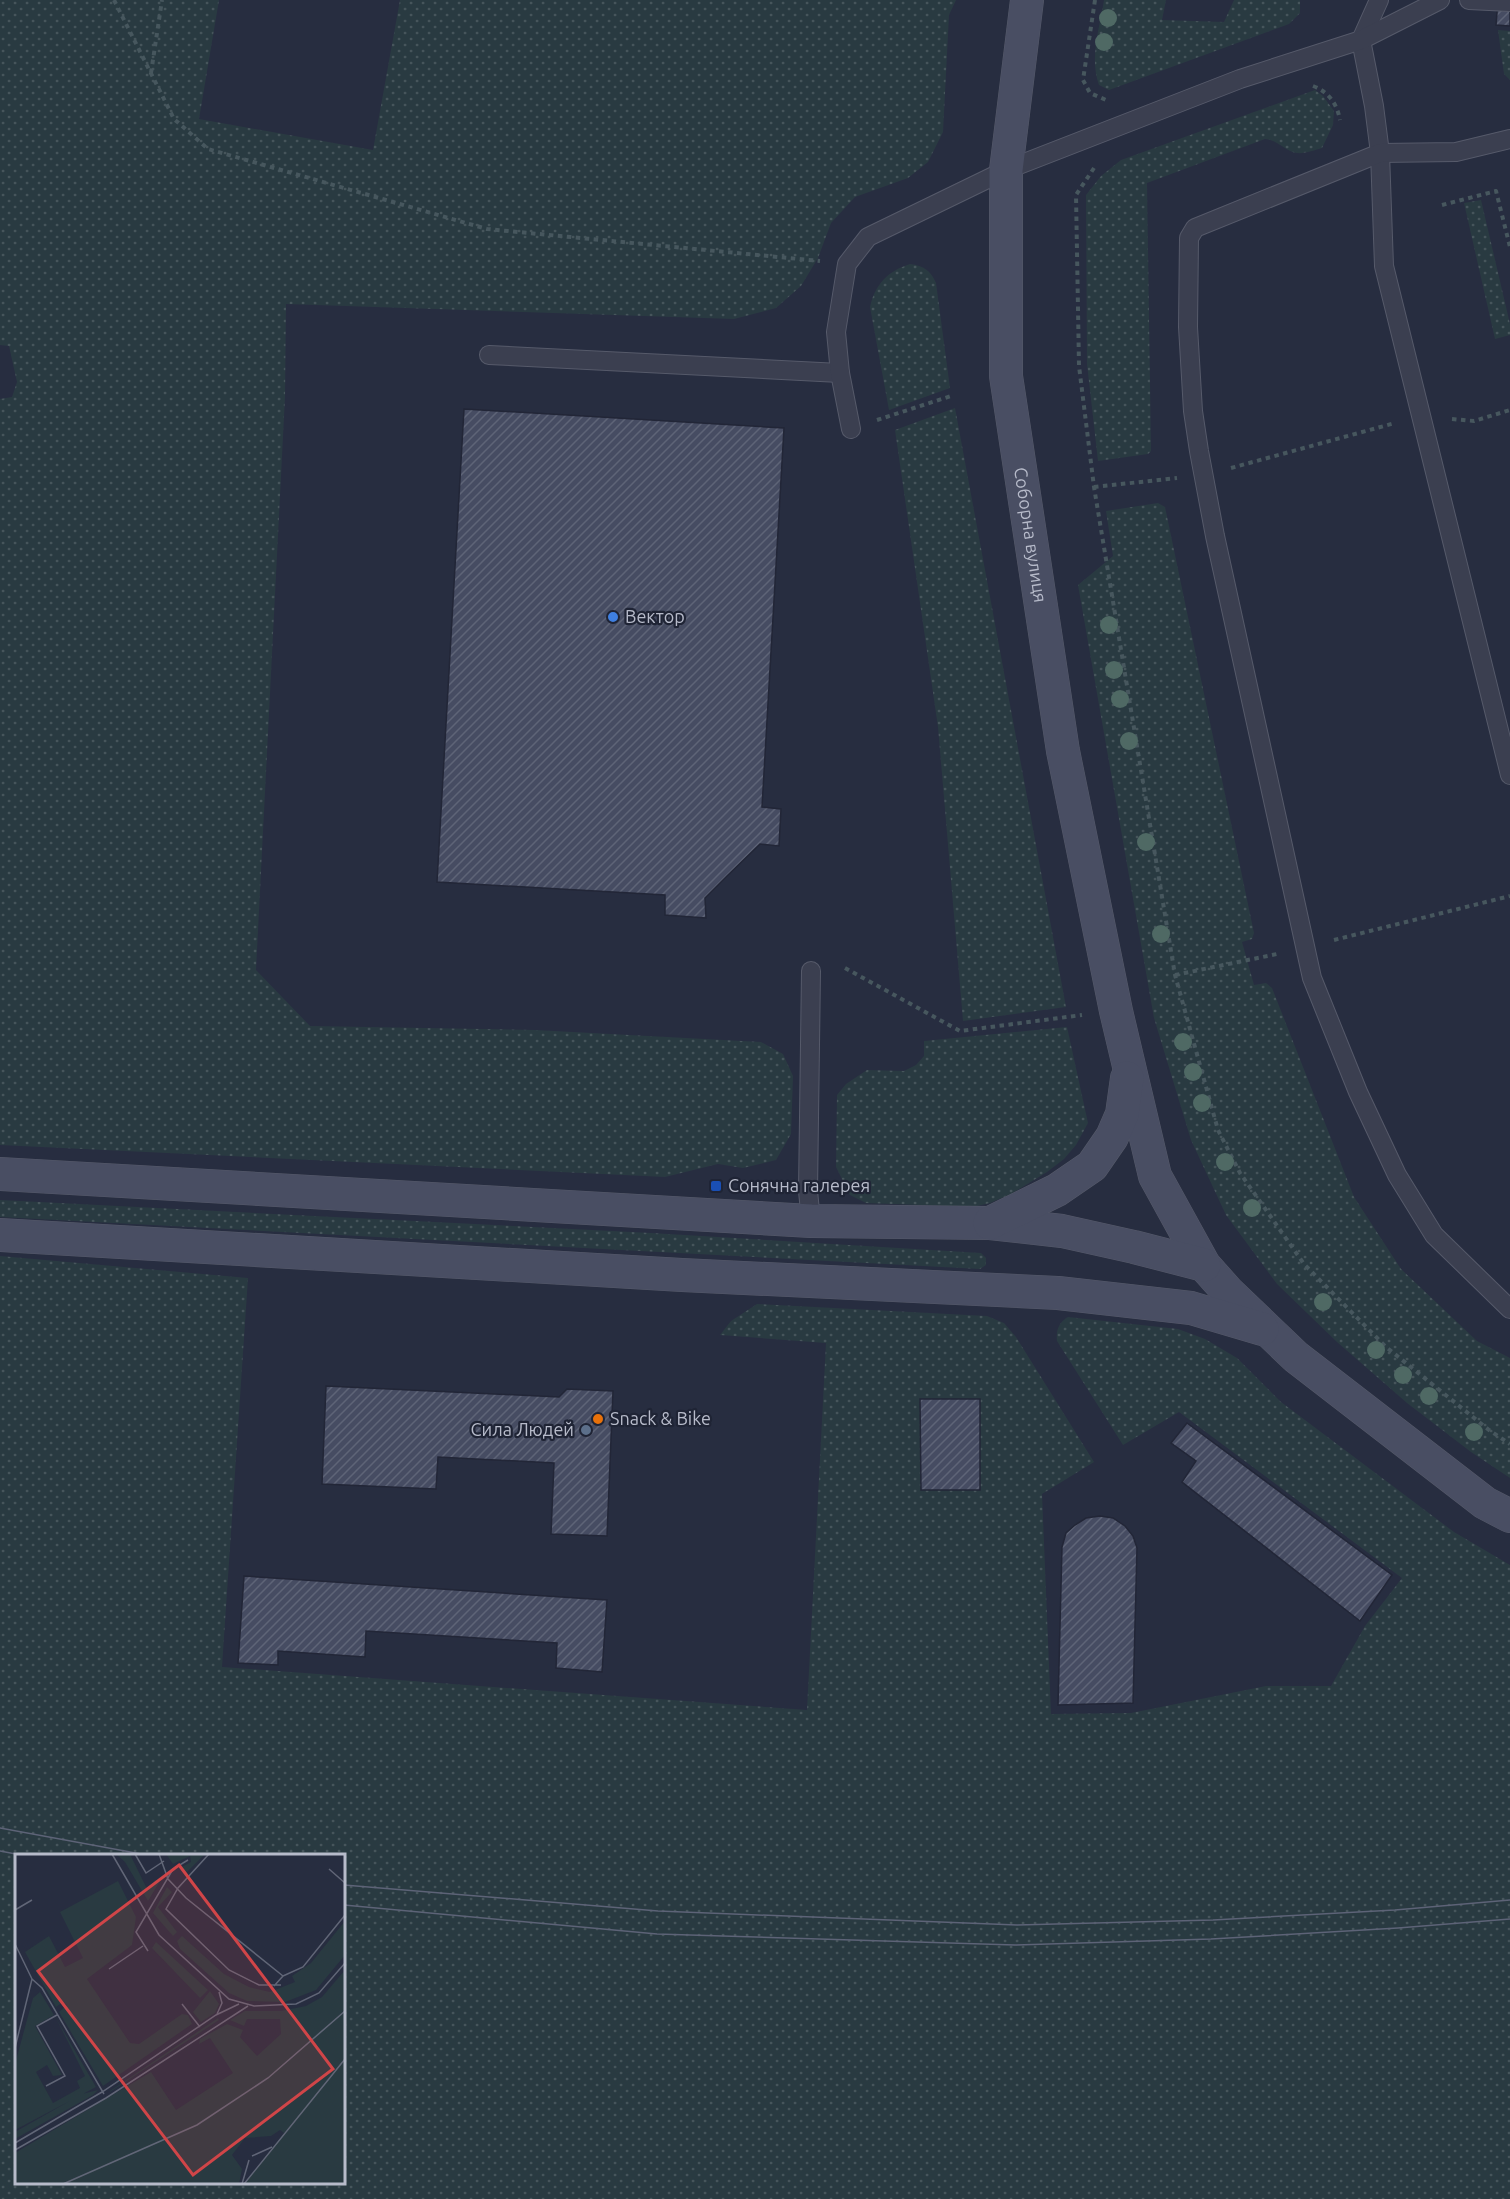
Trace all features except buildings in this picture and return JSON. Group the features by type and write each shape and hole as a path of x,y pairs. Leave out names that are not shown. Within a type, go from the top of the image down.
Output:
{"street":[{"name":"Соборна вулиця","path":"1027,0 1006,170 1006,376 1063,751 1116,1011 1155,1176 1204,1265 1228,1293 1296,1357 1475,1495 1510,1516"},
{"path":"990,1223 1057,1190 1092,1166 1112,1137 1122,1114 1129,1065"},
{"path":"0,1174 812,1221 990,1223 1062,1231 1204,1265"},
{"path":"0,1235 670,1275 1058,1293 1191,1308 1269,1331"}],"lane":[{"path":"1379,0 1361,40 1374,106 1380,153 1384,266 1510,775"},
{"path":"851,429 840,374 836,332 847,264 868,237 1006,170 1240,79 1361,40 1440,0"},
{"path":"1468,0 1510,2"},
{"path":"1510,139 1456,152 1380,153 1196,228 1189,238 1188,327 1193,411 1203,476 1312,978 1358,1092 1396,1175 1434,1235 1510,1309"},
{"path":"489,355 840,374"},
{"path":"811,971 808,1191 812,1221"}],"path":[{"path":"114,0 174,119 208,149 487,229 847,264"},
{"path":"151,74 162,0"},
{"path":"1095,0 1083,80 1090,93 1105,100 1115,97"},
{"path":"1306,86 1315,86 1333,100 1340,120"},
{"path":"1099,164 1092,170 1076,195 1079,366 1094,487 1175,975 1218,1130 1240,1173 1304,1264 1386,1347 1489,1430 1510,1444"},
{"path":"1442,205 1496,191 1510,247"},
{"path":"851,429 951,396"},
{"path":"1094,487 1203,476 1420,416 1474,421 1510,410"},
{"path":"1175,975 1305,947 1510,896"},
{"path":"845,968 960,1031 1116,1011"}],"shaded area":[{"path":"0,0 219,0 199,119 373,150 400,0 956,0 949,15 943,132 928,162 908,178 855,197 831,223 818,258 801,286 776,308 734,319 286,304 285,397 256,970 310,1026 535,1030 761,1042 783,1054 793,1076 791,1134 776,1160 743,1168 718,1164 665,1177 0,1145 0,399 12,397 17,382 9,346 0,345"},
{"path":"1104,0 1166,0 1162,20 1224,22 1234,0 1300,0 1300,13 1289,24 1109,90 1099,85 1095,64 1096,42"},
{"path":"1498,30 1510,31 1510,80 1504,74"},
{"path":"1315,90 1323,96 1334,111 1333,125 1322,148 1297,153 1265,139 1147,183 1151,451 1148,454 1098,461 1087,364 1086,195 1101,176 1121,160"},
{"path":"1481,200 1510,324 1510,335 1495,339 1464,203"},
{"path":"910,264 926,269 936,283 950,388 889,410 870,307 879,285 895,270"},
{"path":"955,408 1066,1007 963,1021 938,727 895,430"},
{"path":"1158,503 1165,507 1254,933 1252,939 1242,942 1254,985 1266,983 1272,988 1354,1197 1401,1269 1477,1341 1510,1358 1510,1478 1471,1452 1407,1403 1337,1342 1277,1284 1226,1215 1191,1140 1154,1018 1078,585 1113,556 1106,511"},
{"path":"1067,1027 1088,1123 1076,1145 1064,1159 1011,1194 973,1207 866,1203 850,1195 836,1167 837,1095 846,1084 867,1070 904,1071 916,1065 924,1056 924,1041"},
{"path":"0,1200 651,1233 981,1253 986,1258 986,1265 980,1269 0,1217"},
{"path":"0,1256 248,1278 222,1667 807,1710 826,1343 720,1335 731,1321 757,1304 987,1316 1004,1323 1016,1337 1094,1462 1042,1494 1051,1714 1131,1713 1266,1686 1331,1686 1365,1626 1402,1578 1179,1412 1123,1445 1057,1341 1057,1334 1058,1328 1068,1317 1178,1329 1205,1339 1237,1358 1281,1402 1454,1532 1510,1565 1510,2199 0,2199"}],"tram line":[{"path":"0,1828 141,1854"},
{"path":"0,1851 16,1854"},
{"path":"345,1885 658,1911 1017,1925 1213,1920 1395,1910 1510,1900"},
{"path":"345,1905 657,1934 1015,1945 1211,1939 1510,1919"}],"place":[{"name":"Вектор","path":"613,617"},
{"name":"Сонячна галерея","path":"716,1186"},
{"name":"Snack & Bike","path":"598,1419"},
{"name":"Сила Людей","path":"586,1430"}]}
